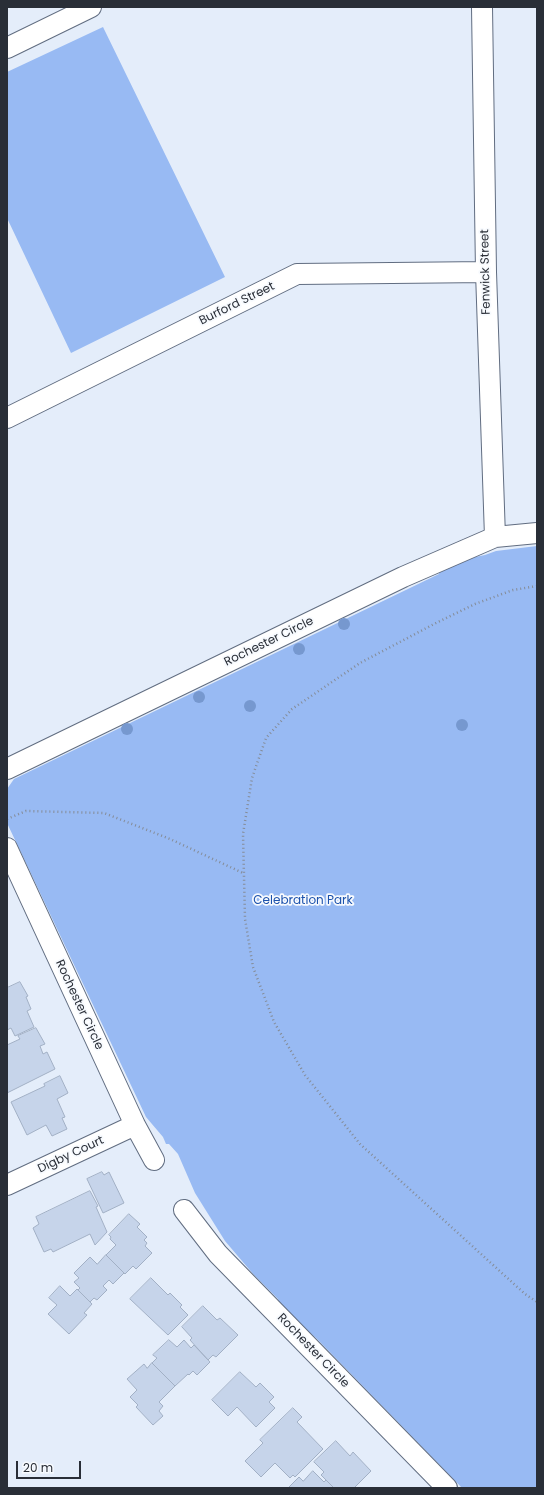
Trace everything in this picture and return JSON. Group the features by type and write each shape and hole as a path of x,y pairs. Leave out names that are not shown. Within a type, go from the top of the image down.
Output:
{"street":[{"path":"7,48 91,7"},
{"name":"Fenwick Street","path":"482,7 486,272 495,537"},
{"name":"Burford Street","path":"7,418 297,274 486,272"},
{"name":"Rochester Circle","path":"7,769 403,577 495,537 537,534"},
{"name":"Rochester Circle","path":"7,848 135,1125 154,1160"},
{"name":"Digby Court","path":"7,1185 135,1125"},
{"name":"Rochester Circle","path":"184,1210 218,1254 447,1488"}],"path":[{"path":"537,586 513,590 475,604 436,623 360,663 292,709 266,738 252,778 243,834 246,919 253,967 274,1022 305,1075 360,1144 525,1294 537,1302"},
{"path":"7,819 26,811 104,813 170,839 244,873"}],"green space":[{"path":"103,27 225,277 71,353 7,218 7,72"},
{"name":"Celebration Park","path":"537,546 537,1488 462,1488 316,1338 280,1307 278,1299 254,1275 225,1241 195,1193 178,1154 169,1144 166,1144 163,1137 146,1117 7,823 7,789 14,779 439,574 440,564 485,555 496,551"}],"building":[{"path":"20,982 28,996 26,997 31,1009 27,1011 34,1027 15,1036 11,1028 7,1030 7,988"},
{"path":"36,1028 45,1044 40,1046 43,1054 47,1052 55,1069 7,1093 7,1045 20,1039 18,1036"},
{"path":"60,1076 68,1093 57,1099 65,1117 62,1118 67,1129 52,1136 46,1125 27,1135 11,1102 45,1086 44,1084"},
{"path":"102,1172 104,1175 109,1172 124,1203 103,1213 87,1179"},
{"path":"90,1191 98,1206 96,1207 107,1232 95,1245 90,1234 53,1252 51,1249 44,1252 33,1228 39,1224 36,1217"},
{"path":"129,1214 140,1224 137,1227 147,1237 144,1240 147,1243 145,1246 152,1253 136,1269 133,1266 125,1274 106,1255 116,1245 110,1239 111,1237 109,1235"},
{"path":"106,1255 124,1273 113,1284 109,1280 103,1286 107,1290 97,1300 94,1298 90,1302 78,1290 80,1288 74,1282 79,1278 74,1273 90,1257 97,1264"},
{"path":"151,1278 168,1295 170,1293 182,1305 180,1307 188,1315 168,1335 130,1299"},
{"path":"60,1286 70,1296 77,1289 92,1304 84,1313 87,1315 69,1334 48,1314 57,1305 49,1298"},
{"path":"203,1306 217,1320 220,1318 238,1335 216,1357 213,1355 208,1360 190,1340 192,1338 182,1327"},
{"path":"169,1340 177,1347 184,1340 191,1348 194,1345 210,1362 197,1375 193,1371 175,1386 152,1363 157,1358 153,1355"},
{"path":"152,1363 175,1386 159,1402 163,1406 159,1411 163,1416 153,1425 136,1407 138,1405 130,1397 137,1390 127,1379 144,1364 147,1368"},
{"path":"240,1372 256,1387 260,1383 274,1397 269,1402 275,1408 256,1427 237,1407 228,1416 212,1400"},
{"path":"293,1408 302,1417 297,1422 323,1449 295,1477 293,1475 290,1478 275,1463 261,1477 245,1461 263,1443 260,1440"},
{"path":"336,1441 350,1456 353,1452 371,1471 354,1488 334,1488 321,1475 324,1472 314,1462"},
{"path":"313,1471 324,1482 326,1480 334,1488 288,1488 299,1477 303,1481"}]}
